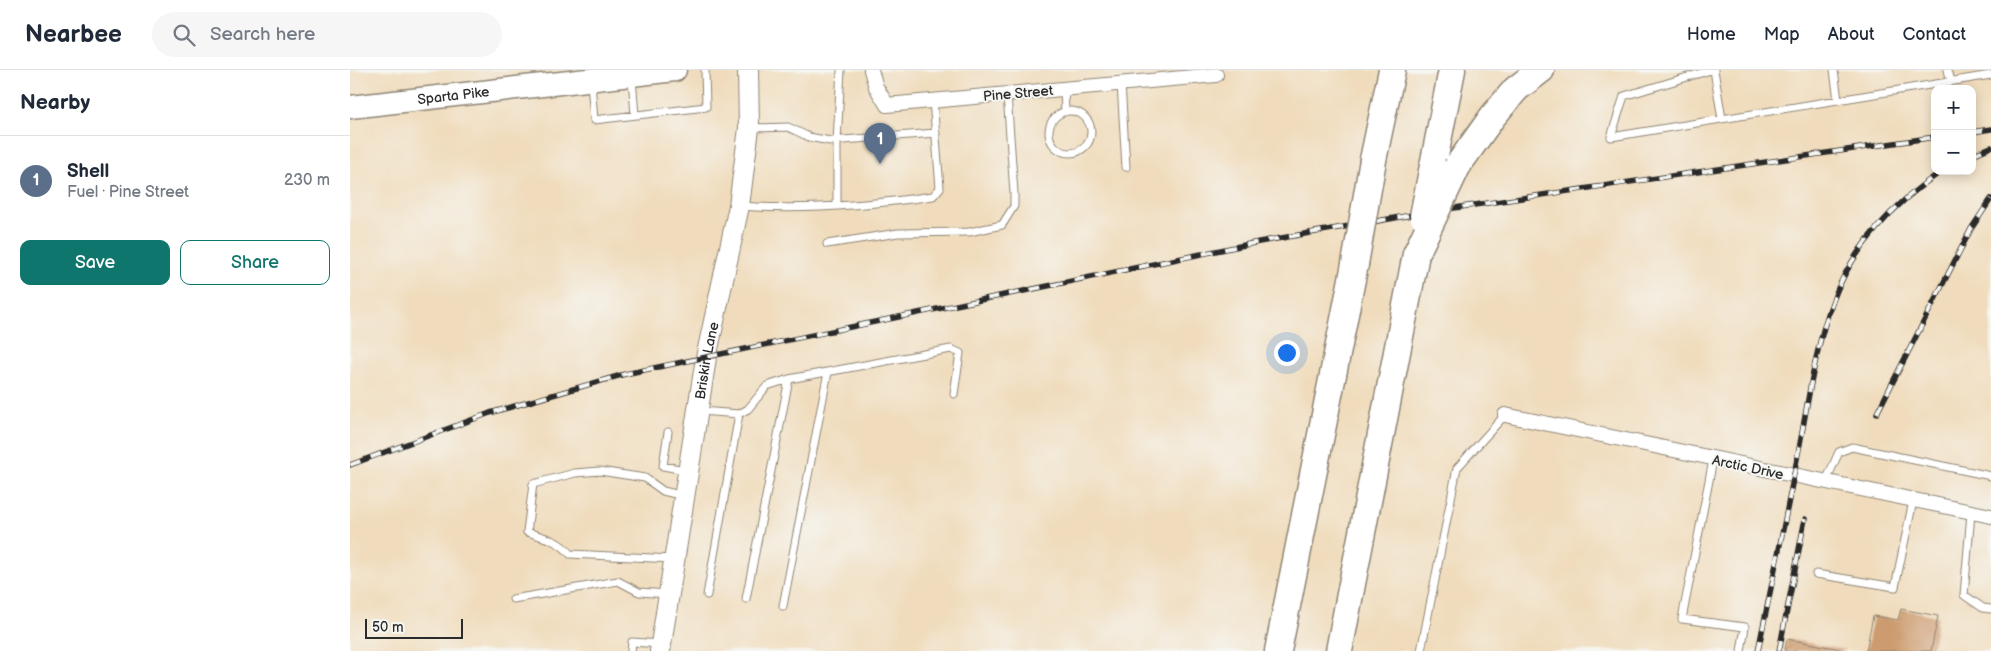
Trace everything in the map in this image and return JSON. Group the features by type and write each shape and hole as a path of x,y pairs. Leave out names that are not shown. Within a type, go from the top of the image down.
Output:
{"highway":[{"path":"1278,651 1392,70"},
{"path":"1339,651 1416,254 1445,165 1452,70"},
{"path":"1445,165 1493,116 1516,89 1541,70"}],"main road":[{"name":"Sparta Pike","path":"350,107 675,70"}],"street":[{"name":"Briskin Lane","path":"660,648 706,358 739,206 749,128 748,70"},
{"name":"Pine Street","path":"871,70 876,87 887,104 1216,75"},
{"name":"Arctic Drive","path":"1505,416 1991,516"}],"lane":[{"path":"591,80 594,120 706,108 705,70"},
{"path":"837,206 837,140 841,70"},
{"path":"1722,119 1713,70 1624,96 1611,137 1951,82 1991,75"},
{"path":"1834,70 1838,100"},
{"path":"1948,70 1951,82"},
{"path":"632,75 635,115"},
{"path":"1121,84 1126,167"},
{"path":"1064,89 1065,112"},
{"path":"827,244 898,233 969,232 1002,225 1014,206 1007,94"},
{"path":"739,206 773,208 837,206 933,196 940,188 933,100"},
{"path":"1065,112 1080,113 1086,120 1090,130 1089,142 1076,153 1069,154 1057,149 1050,138 1049,131 1054,119 1065,112"},
{"path":"749,128 788,127 809,136 830,141 936,133"},
{"path":"698,410 739,414 748,409 767,386 789,379 951,349 960,353 954,394"},
{"path":"783,606 828,372"},
{"path":"746,600 789,379"},
{"path":"707,595 739,414"},
{"path":"1421,651 1457,468 1505,416"},
{"path":"668,432 663,466 688,471"},
{"path":"1825,483 1838,452 1852,447 1991,476"},
{"path":"1713,460 1682,619 1745,627 1741,651"},
{"path":"674,559 570,554 556,541 527,532 533,484 575,473 600,471 645,478 663,491 684,496"},
{"path":"1816,574 1894,587 1914,501"},
{"path":"1972,512 1964,595 1983,608 1991,609"},
{"path":"513,599 618,581 639,592 669,594"},
{"path":"631,651 632,642 660,648"}],"building":[{"path":"1901,609 1938,616 1931,651 1866,651 1873,616 1898,620"},
{"path":"1787,639 1845,650 1845,651 1785,651"}],"railway":[{"path":"1976,131 1991,129"},
{"path":"350,465 490,413 625,374 1259,242 1434,211 1931,138"},
{"path":"1976,153 1991,147"},
{"path":"1758,651 1820,340 1832,303 1840,283 1851,264 1876,228 1907,197 1936,175"},
{"path":"1877,413 1971,229 1991,199"},
{"path":"1779,651 1805,519"}],"place":[{"name":"Shell","path":"880,164"}]}
